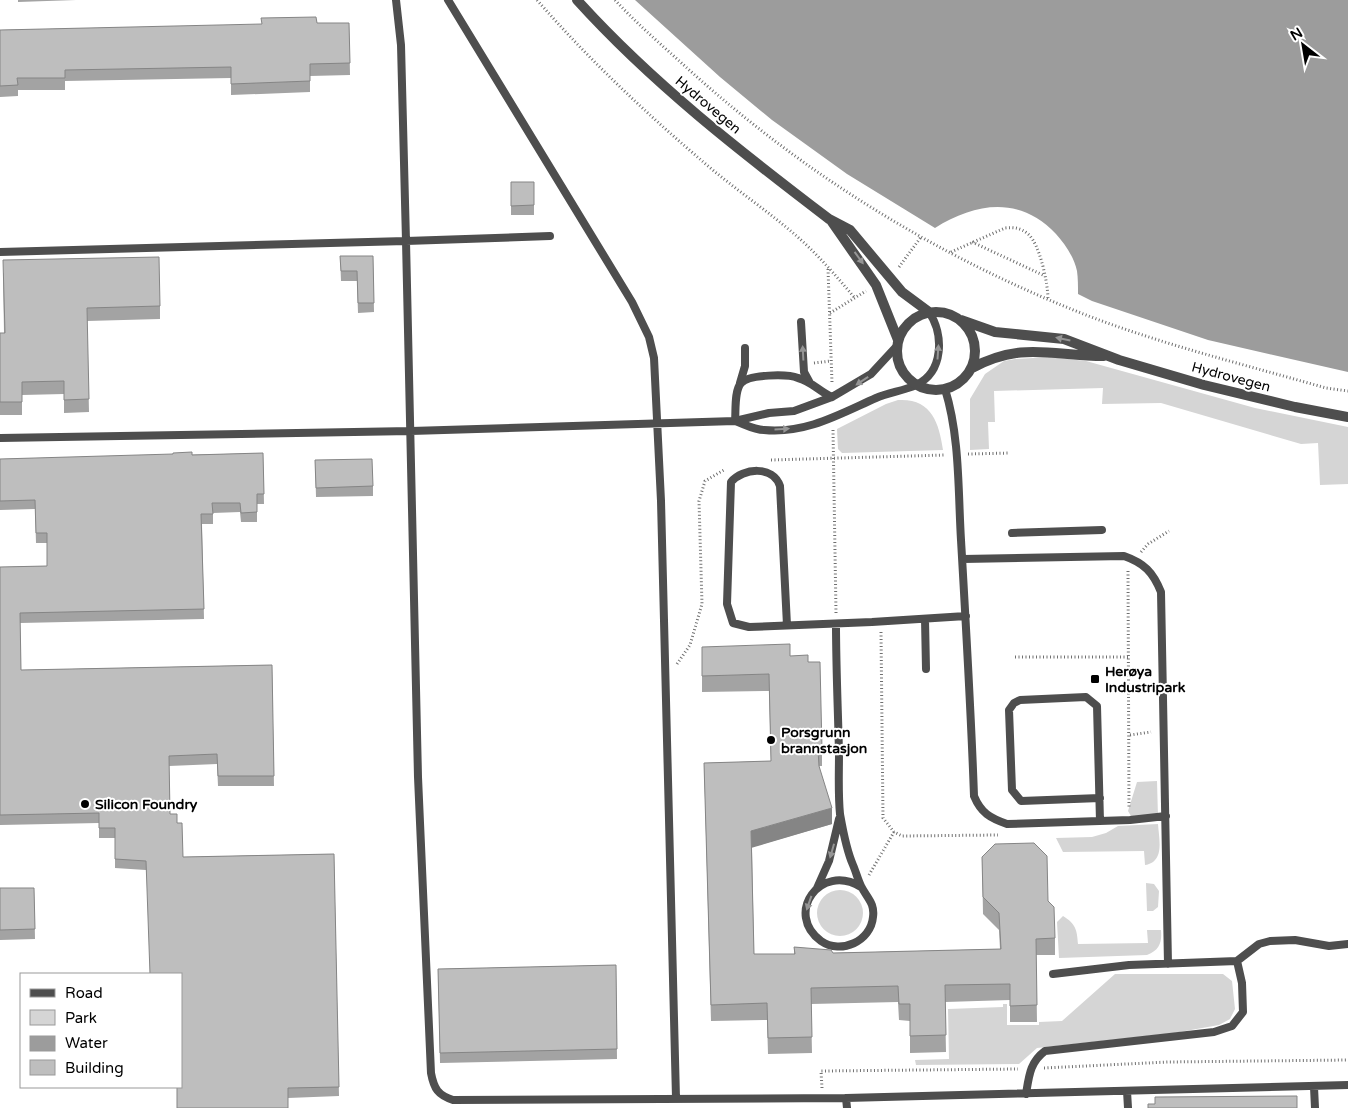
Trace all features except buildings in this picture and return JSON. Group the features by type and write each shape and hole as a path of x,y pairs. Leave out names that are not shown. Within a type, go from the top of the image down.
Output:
{"street":[{"name":"Hydrovegen","path":"577,0 641,65 698,116 830,220 850,230 902,292 929,312 940,311 996,332 1064,339 1109,356 1204,385 1280,404 1348,417"},
{"name":"Hydrovegen","path":"830,220 876,285 897,343 898,362 904,375 916,385"},
{"path":"897,343 909,321 929,312"},
{"path":"961,320 970,330 975,342 972,368"},
{"name":"Hydrovegen","path":"945,389 965,378 972,368 990,358 1042,350 1084,356 1109,356"},
{"path":"916,385 930,390 945,389"}],"lane":[{"path":"396,0 400,45 406,241 418,777 431,1074 434,1087 442,1096 453,1100 846,1098 1348,1085"},
{"path":"448,0 643,322 656,365 676,1098"},
{"path":"0,252 550,236"},
{"path":"735,421 763,430 801,428 817,425 878,397 916,385 928,376 937,361 938,335 933,318 929,312"},
{"path":"801,322 804,372 810,383 819,391 832,397"},
{"path":"0,438 411,431 735,421 768,413 794,411 832,397 871,374 897,343"},
{"path":"735,421 740,383 745,366 745,348"},
{"path":"740,383 751,378 791,376 810,383"},
{"path":"945,389 955,438 966,616 974,796 979,809 988,817 1007,824 1130,820 1166,816"},
{"path":"787,625 780,486 778,480 770,473 752,472 742,474 731,482 728,604 730,618 733,623 749,627 966,616"},
{"path":"1012,533 1102,530"},
{"path":"962,559 1124,556 1134,559 1150,571 1161,592 1168,964"},
{"path":"925,619 926,669"},
{"path":"836,624 840,812 849,855 861,886 870,898 873,908 873,919 868,932 861,940 848,946 835,947 822,942 812,933 807,922 806,911 809,898 817,888 831,854 840,812"},
{"path":"1100,798 1021,801 1015,797 1012,790 1009,710 1014,703 1020,700 1086,697 1097,706 1100,798 1100,821"},
{"path":"817,888 830,880 838,879 853,881 861,886"},
{"path":"1053,974 1129,965 1237,962 1259,944 1270,941 1294,940 1329,946 1348,944"},
{"path":"1026,1094 1030,1068 1037,1058 1046,1051 1204,1033 1232,1026 1238,1021 1243,1012 1242,983 1237,962"},
{"path":"1314,1087 1315,1108"},
{"path":"1127,1091 1128,1108"},
{"path":"846,1098 846,1108"}],"path":[{"path":"537,0 582,50 635,101 716,172 801,239 823,260 854,298"},
{"path":"615,0 716,94 826,180 921,237 1048,299 1142,335 1326,388 1348,390"},
{"path":"950,252 1006,228 1015,227 1024,231 1032,240 1045,276 1048,299"},
{"path":"971,242 1045,276"},
{"path":"823,260 830,280 832,383"},
{"path":"833,430 836,624"},
{"path":"1130,820 1128,572 1134,559 1148,544 1169,531"},
{"path":"1015,657 1129,656"},
{"path":"1130,735 1164,730"},
{"path":"861,886 894,832"},
{"path":"822,1098 821,1071 1030,1068 1168,1062 1348,1060"}],"green space":[{"path":"1049,357 1086,361 1255,408 1348,427 1348,484 1320,485 1318,443 1301,444 1161,403 1102,404 1103,388 994,391 995,422 988,422 989,449 970,450 970,399 985,374 1004,361"},
{"path":"898,400 909,400 926,408 936,421 943,450 842,453 838,449 837,429 886,404"},
{"path":"1157,781 1158,817 1131,816 1128,811 1137,782"},
{"path":"1158,824 1160,843 1158,855 1151,863 1145,865 1144,851 1063,852 1056,838 1092,837 1106,833 1118,826"},
{"path":"1146,883 1154,884 1159,891 1158,907 1153,911 1147,911"},
{"path":"835,890 845,890 857,896 862,904 862,922 857,930 849,935 835,936 827,933 820,926 817,918 817,908 820,900 827,893"},
{"path":"1063,916 1075,928 1078,944 1148,943 1147,930 1161,930 1161,938 1155,951 1147,955 1059,958 1057,922"},
{"path":"1115,974 1223,974 1232,981 1235,1009 1230,1019 1219,1025 1174,1033 1037,1048 1019,1064 916,1065 915,1060 949,1059 948,1009 1003,1007 1003,1004 1007,1004 1007,1025 1039,1025 1039,1022 1062,1021"}],"water":[{"path":"635,0 1348,0 1348,372 1208,340 1092,301 1078,294 1076,266 1063,242 1042,222 1028,213 998,207 982,208 951,219 935,228 847,174 772,120 720,77"}],"place":[{"name":"Herøya Industripark","path":"1095,679"},
{"name":"Porsgrunn brannstasjon","path":"771,740"},
{"name":"Silicon Foundry","path":"85,804"}]}
